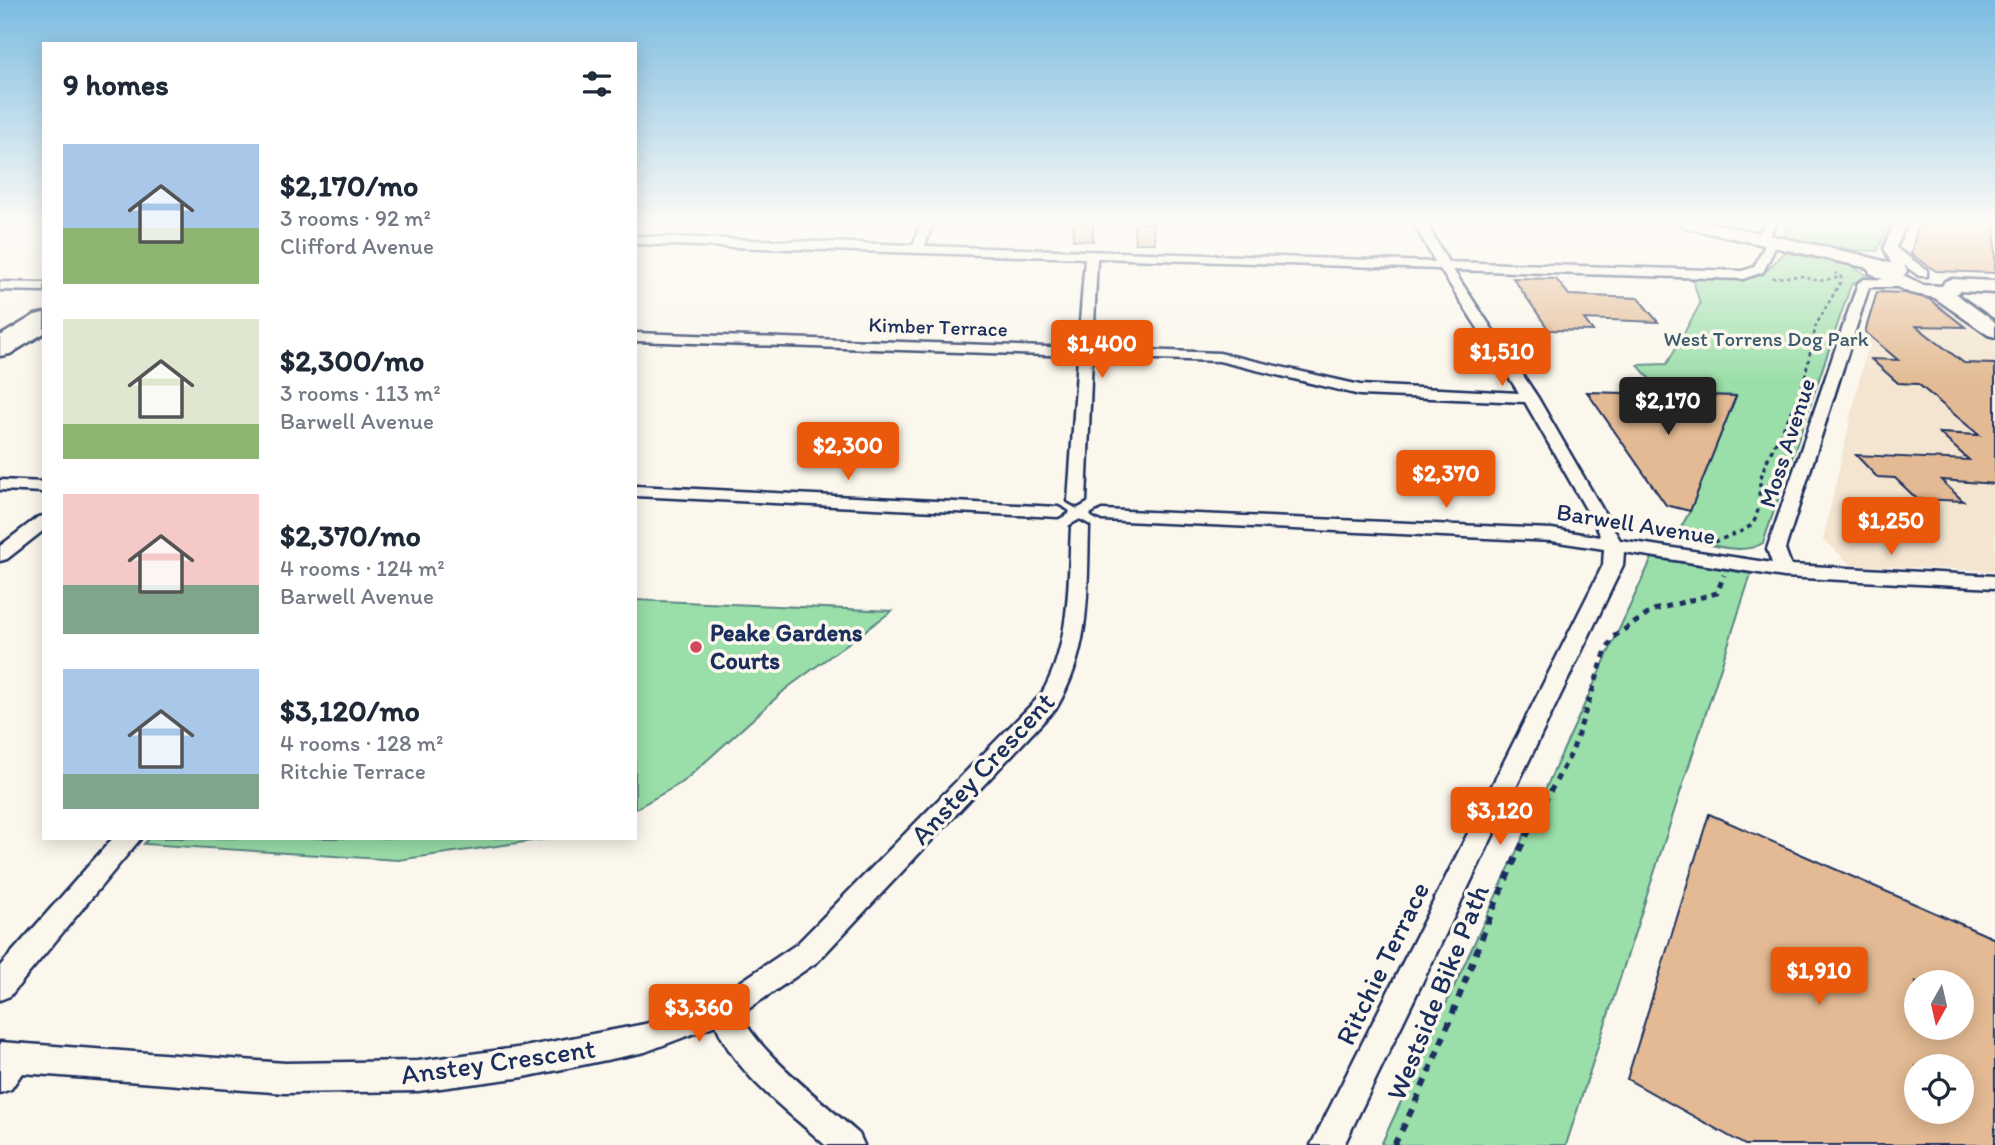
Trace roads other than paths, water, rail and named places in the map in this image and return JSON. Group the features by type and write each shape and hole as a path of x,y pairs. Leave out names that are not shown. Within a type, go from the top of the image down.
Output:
{"highway":[{"path":"0,334 42,309"},
{"path":"0,348 42,322"}],"street":[{"name":"Anstey Crescent","path":"5,1064 285,1078 418,1076 524,1062 645,1038 724,1009 807,953 1049,701 1060,684 1075,627 1090,276"},
{"path":"1451,276 1530,398 1608,532 1611,542"},
{"name":"Moss Avenue","path":"1784,571 1776,549 1864,283 1891,276"},
{"path":"1899,276 1919,290 1995,286"},
{"path":"1928,276 1995,331"},
{"path":"0,286 42,287"},
{"name":"Kimber Terrace","path":"637,337 1219,357 1360,390 1530,398"},
{"path":"0,485 42,487"},
{"name":"Barwell Avenue","path":"637,491 1552,535 1611,542 1784,571 1995,582"},
{"path":"0,555 42,523"},
{"name":"Ritchie Terrace","path":"1327,1145 1613,565 1615,554 1611,542"},
{"path":"0,987 127,840"},
{"path":"724,1009 735,1036 752,1057 848,1145"}],"place":[{"name":"Peake Gardens Courts","path":"696,647"}],"park label":[{"name":"West Torrens Dog Park","path":"1766,339"}]}
